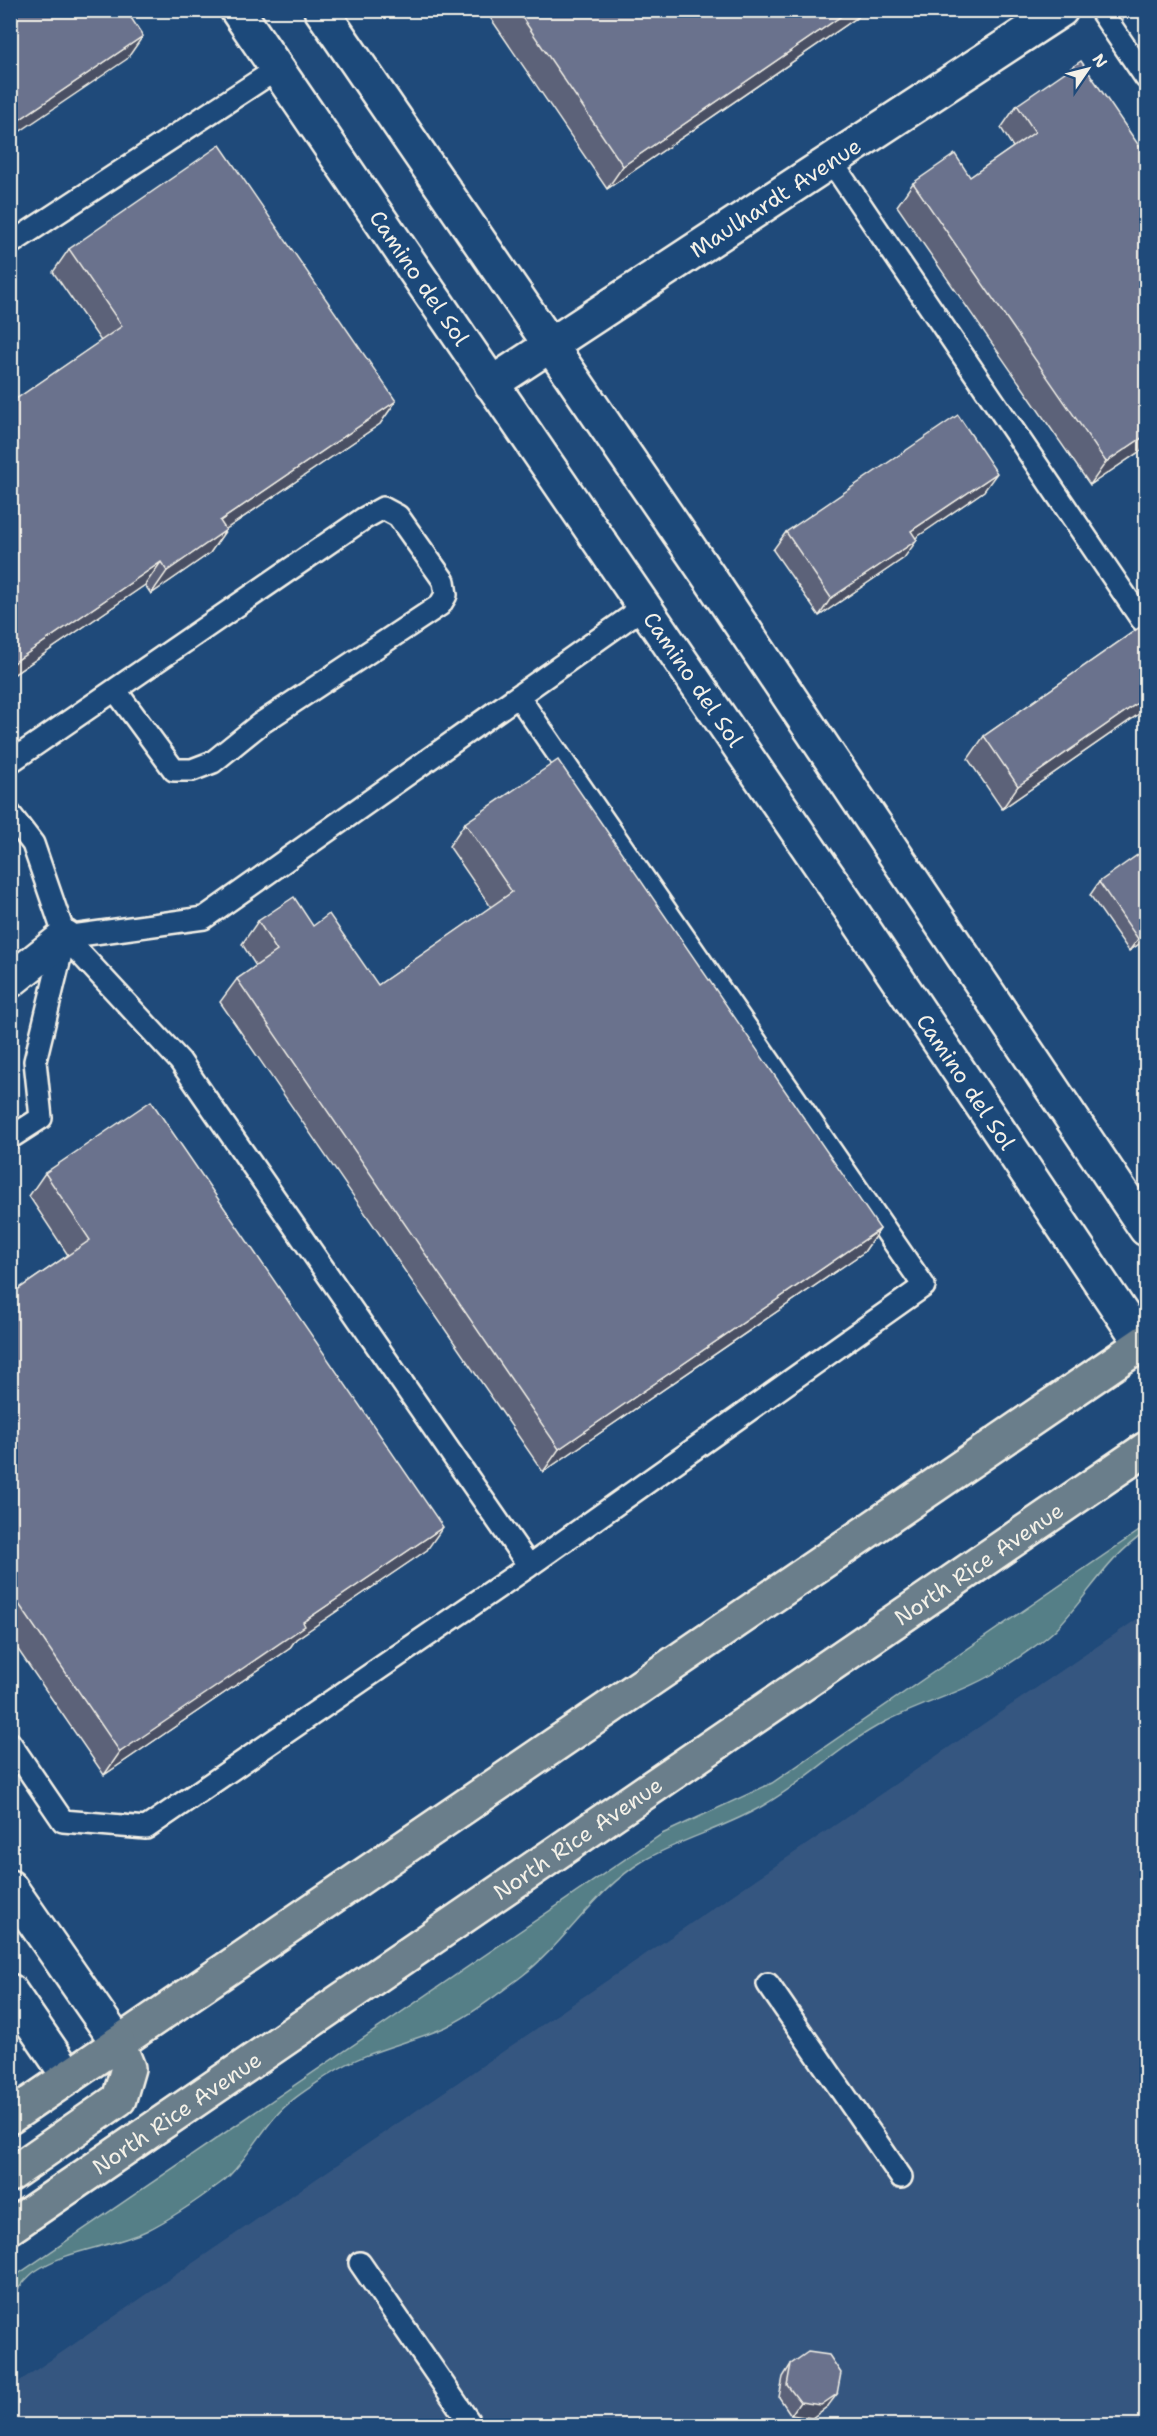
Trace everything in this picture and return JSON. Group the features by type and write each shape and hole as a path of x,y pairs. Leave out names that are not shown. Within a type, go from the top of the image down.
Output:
{"highway":[{"path":"10,2117 1145,1345"},
{"name":"North Rice Avenue","path":"10,2227 1146,1449"},
{"path":"10,2175 119,2098 128,2068 118,2043"}],"street":[{"name":"Camino del Sol","path":"237,10 1145,1345"},
{"path":"321,10 751,639 1146,1229"},
{"name":"Maulhardt Avenue","path":"491,384 1061,10"},
{"path":"10,981 65,938"},
{"path":"10,1887 118,2043"},
{"path":"10,1991 69,2077"}],"lane":[{"path":"1100,10 1146,78"},
{"path":"10,244 277,69"},
{"path":"831,161 1142,620 1146,617"},
{"path":"10,762 363,519 383,508 398,516 444,581 447,595 440,605 260,724 213,762 192,770 174,770 116,691"},
{"path":"65,938 204,918 644,607"},
{"path":"10,1743 63,1821 146,1828 529,1566 924,1286 518,696"},
{"path":"10,814 33,844 65,938 180,1061 529,1566"},
{"path":"10,1138 41,1118 35,1061 65,938"},
{"path":"768,1984 901,2177"},
{"path":"360,2263 472,2426"}],"shaded area":[{"path":"1146,1613 1146,2425 11,2426 11,2387"}],"green space":[{"path":"1145,1527 1146,1532 1120,1553 1056,1629 1025,1653 992,1675 869,1731 795,1785 749,1813 643,1861 610,1886 538,1962 485,2003 446,2027 372,2053 330,2074 287,2105 269,2124 228,2177 195,2202 132,2237 74,2253 47,2264 34,2272 11,2298 11,2279 662,1834 772,1783"}],"building":[{"path":"10,10 126,10 143,36 10,126"},
{"path":"517,10 850,10 623,166"},
{"path":"1081,61 1146,156 1146,435 1106,462 913,183 955,154 970,177 1035,132 1017,105"},
{"path":"220,145 396,401 220,521 226,530 167,571 161,562 10,665 10,390 16,399 122,326 69,249"},
{"path":"958,415 997,473 911,531 917,540 831,598 786,532"},
{"path":"1146,623 1146,697 1018,786 984,736"},
{"path":"558,760 880,1229 559,1449 237,979 277,951 258,921 294,897 313,926 329,914 378,985 512,892 465,823"},
{"path":"1146,849 1146,933 1138,939 1099,882"},
{"path":"151,1101 443,1527 303,1622 305,1626 120,1752 10,1591 10,1295 90,1240 45,1173"},
{"path":"808,2352 829,2355 841,2373 837,2394 821,2405 800,2402 787,2385 791,2364"}]}
